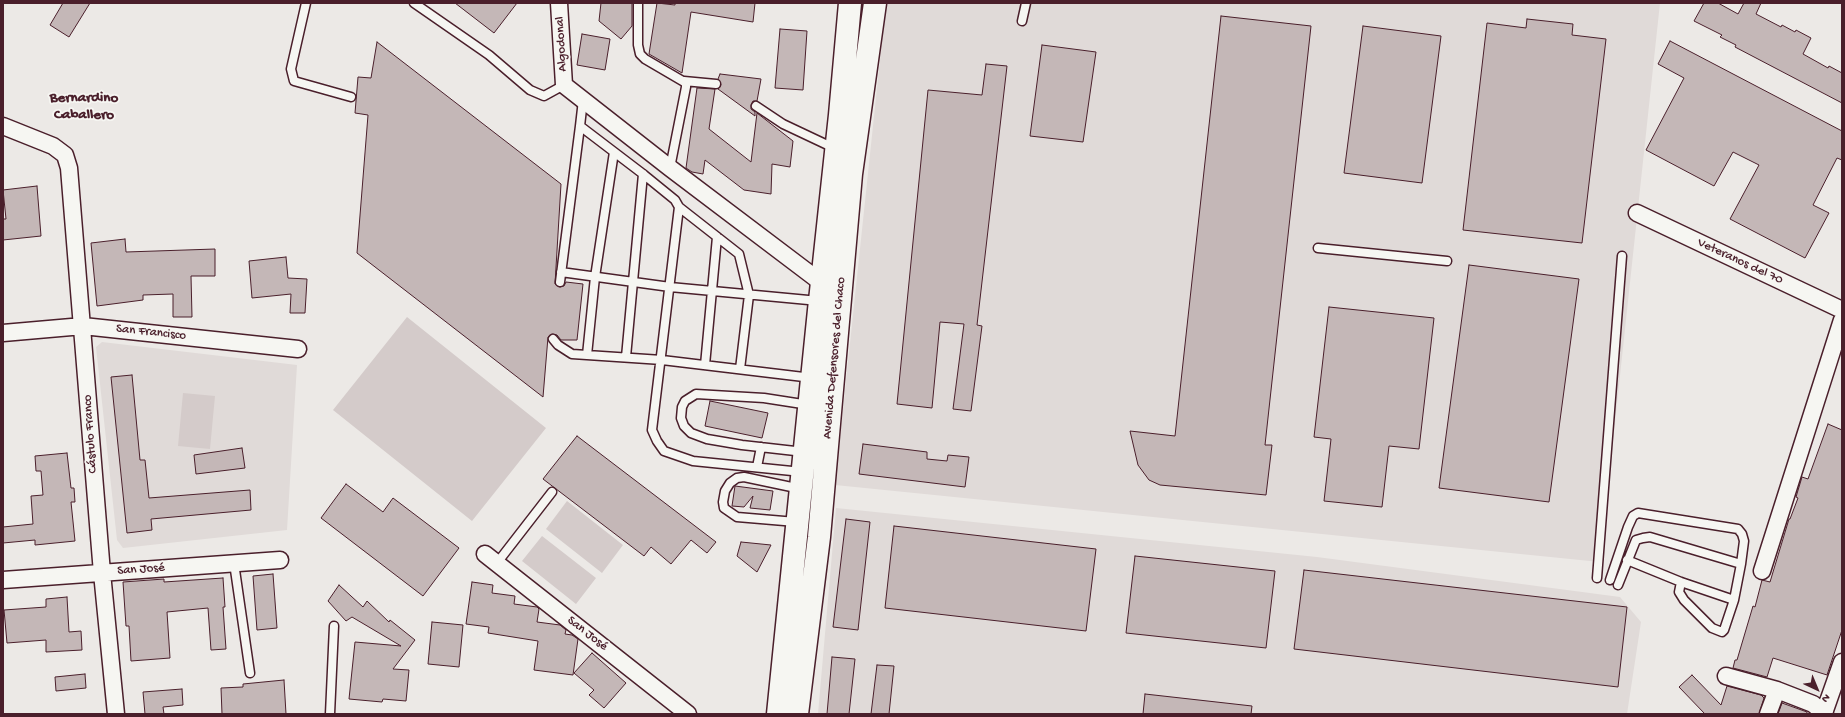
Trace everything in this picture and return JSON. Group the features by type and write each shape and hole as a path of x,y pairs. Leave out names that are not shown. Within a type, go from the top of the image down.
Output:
{"highway":[{"name":"Avenida Defensores del Chaco","path":"778,714 797,522 811,484 809,406 850,3"},
{"name":"Avenida Defensores del Chaco","path":"798,714 811,484 858,118 876,7"},
{"path":"786,635 799,612 820,385 813,372"}],"street":[{"name":"Algodonal","path":"559,3 564,85"},
{"path":"564,85 670,168 821,292"},
{"name":"Cástulo Franco","path":"3,126 53,146 65,155 69,168 102,573 116,714"},
{"name":"Veteranos del 70","path":"1637,214 1842,310"},
{"path":"1762,571 1842,320"},
{"name":"San Francisco","path":"3,333 82,326 298,349"},
{"name":"San José","path":"491,558 688,714"},
{"name":"San José","path":"3,580 280,560"},
{"path":"1726,676 1777,690 1813,704 1824,714 1842,662"},
{"path":"1768,714 1777,690"}],"lane":[{"path":"306,3 292,69 294,81 351,97"},
{"path":"414,3 488,55 530,90 544,96 564,85"},
{"path":"638,3 638,45 640,54 645,59 684,81 716,84"},
{"path":"1022,21 1026,3"},
{"path":"670,168 686,87 684,81"},
{"path":"560,282 583,99"},
{"path":"756,106 783,124 836,149"},
{"path":"580,126 643,174 675,200 679,207 739,254 749,295 740,369"},
{"path":"587,355 595,277 614,152"},
{"path":"626,357 643,174"},
{"path":"679,207 662,360 652,430 657,442 664,452 693,461 758,468 811,484"},
{"path":"705,365 717,237"},
{"path":"1318,248 1447,261"},
{"path":"1597,578 1622,256"},
{"path":"561,272 670,287 749,295 821,292"},
{"path":"553,339 558,345 572,354 662,360 740,369 813,372"},
{"path":"809,406 764,398 696,394 685,401 682,407 681,418 684,426 691,433 707,438 761,447 811,484"},
{"path":"758,468 761,447"},
{"path":"797,522 737,517 724,508 722,502 725,491 730,483 737,478 744,477 811,484"},
{"path":"491,558 552,492"},
{"path":"1610,580 1628,527 1633,516 1638,513 1738,529 1744,540 1741,564 1734,600 1726,626 1722,632 1712,628 1681,596 1679,586 1680,582"},
{"path":"1618,584 1636,540 1650,537 1741,564"},
{"path":"1627,560 1680,582 1734,600"},
{"path":"234,564 250,673"},
{"path":"330,714 334,626"}],"shaded area":[{"path":"886,3 1660,3 1600,562 835,485"},
{"path":"407,317 546,428 472,521 333,410"},
{"path":"102,342 297,365 287,530 123,548 117,540 96,347"},
{"path":"183,393 215,396 210,449 178,446"},
{"path":"567,501 623,545 602,573 546,529"},
{"path":"836,508 1317,557 1620,597 1641,622 1627,714 818,714"},
{"path":"542,536 596,578 576,604 522,561"}],"building":[{"path":"63,3 90,3 69,37 50,25"},
{"path":"455,3 517,3 494,33"},
{"path":"601,3 632,3 632,26 621,39 599,21"},
{"path":"657,3 675,5 675,3 755,3 753,22 691,12 682,73 649,54"},
{"path":"1704,3 1718,3 1738,14 1744,3 1761,3 1756,14 1781,27 1782,25 1795,32 1796,30 1811,38 1803,54 1828,68 1829,66 1842,73 1842,103 1735,47 1736,45 1720,37 1722,35 1694,21"},
{"path":"1221,16 1311,26 1265,445 1272,445 1266,495 1160,485 1149,480 1138,465 1130,431 1175,436"},
{"path":"1527,19 1573,24 1572,35 1606,39 1582,243 1463,230 1487,23 1526,28"},
{"path":"1363,26 1441,36 1422,183 1344,173"},
{"path":"780,29 807,31 803,90 775,88"},
{"path":"582,34 610,39 605,70 577,65"},
{"path":"1670,41 1842,131 1842,160 1837,158 1813,205 1829,213 1805,258 1730,219 1759,165 1733,152 1714,186 1646,150 1684,78 1658,64"},
{"path":"377,42 561,184 555,284 560,287 564,286 566,282 583,284 577,340 561,340 557,335 552,334 548,337 543,397 357,253 368,115 355,113 358,77 371,78"},
{"path":"1042,45 1096,52 1083,142 1030,136"},
{"path":"986,64 1007,66 977,325 982,326 971,411 953,409 964,324 940,322 932,408 897,404 928,90 982,95"},
{"path":"720,74 761,79 757,101 753,101 751,105 751,109 755,112 755,116 718,89 721,85 718,79"},
{"path":"697,88 715,89 709,129 751,162 757,113 793,141 790,167 772,164 771,194 744,190 705,160 703,174 692,172 686,168"},
{"path":"37,186 41,236 3,240 3,219 6,219 3,190"},
{"path":"125,239 126,252 215,249 215,276 191,276 192,317 173,317 173,294 143,295 143,300 97,306 91,243"},
{"path":"286,257 288,278 307,279 305,313 290,313 291,294 252,298 249,261"},
{"path":"1469,265 1579,279 1549,502 1439,488"},
{"path":"1329,307 1434,318 1419,449 1389,446 1382,507 1324,501 1331,439 1314,437"},
{"path":"132,375 140,460 145,460 149,498 250,490 251,510 151,519 152,530 127,533 111,377"},
{"path":"710,401 768,413 762,438 705,426"},
{"path":"1828,424 1842,430 1842,630 1827,675 1773,658 1767,677 1733,668 1735,660 1737,660 1753,606 1755,607 1762,580 1770,582 1789,519 1798,498 1796,497 1802,477 1808,479"},
{"path":"577,436 716,542 707,553 691,540 671,564 651,547 644,556 543,479"},
{"path":"863,444 927,452 927,459 947,461 948,455 969,457 965,487 859,474"},
{"path":"242,448 245,468 196,474 194,455"},
{"path":"67,453 71,488 74,488 75,502 71,502 75,541 35,545 35,540 3,543 3,527 33,524 31,496 43,495 41,471 36,471 35,456"},
{"path":"346,484 383,512 393,498 459,548 423,596 321,518"},
{"path":"735,486 773,491 770,510 750,508 753,496 744,507 732,506"},
{"path":"846,519 870,522 858,630 833,627"},
{"path":"894,526 1096,549 1086,631 885,608"},
{"path":"741,542 771,545 757,572 737,556"},
{"path":"1135,556 1275,571 1266,648 1126,633"},
{"path":"1304,570 1627,607 1618,687 1294,649"},
{"path":"273,574 277,628 257,630 253,576"},
{"path":"223,578 225,607 223,607 226,649 211,650 208,608 167,612 170,658 131,661 129,626 126,626 123,582 164,579 164,582"},
{"path":"472,582 493,585 492,593 515,596 514,604 537,607 539,609 537,622 560,625 566,630 565,634 572,635 578,639 573,675 534,670 538,641 488,633 489,627 466,624"},
{"path":"339,585 363,607 367,601 389,622 390,620 415,640 393,669 409,670 406,701 383,699 382,702 349,699 355,642 401,646 352,617 346,621 328,601"},
{"path":"67,597 69,632 81,631 82,650 46,652 46,640 7,643 4,610 46,607 46,599"},
{"path":"432,622 463,625 459,667 428,664"},
{"path":"592,653 626,683 604,708 589,695 594,690 574,673"},
{"path":"832,657 855,659 849,714 827,714"},
{"path":"877,665 894,666 889,714 871,714"},
{"path":"85,674 86,688 56,691 55,677"},
{"path":"1692,675 1721,705 1727,686 1761,695 1764,698 1759,714 1705,714 1679,687"},
{"path":"284,680 286,714 222,714 221,688 243,687 243,684"},
{"path":"182,689 183,705 163,707 164,714 145,714 143,692"},
{"path":"1145,694 1252,706 1251,714 1143,714"},
{"path":"1782,703 1807,712 1807,714 1778,714"}],"district":[{"name":"Bernardino Caballero","path":"84,108"}]}
